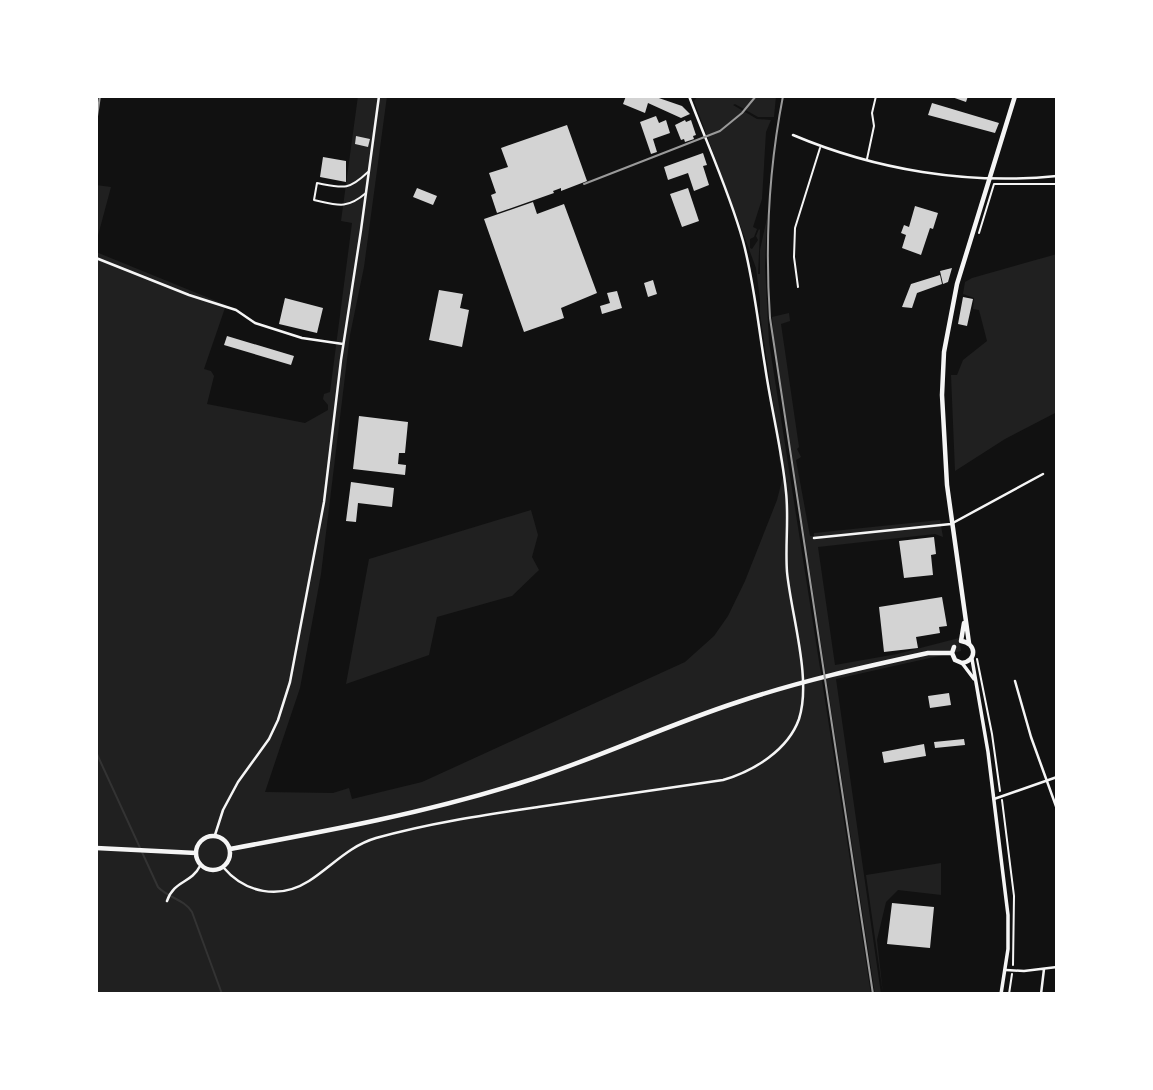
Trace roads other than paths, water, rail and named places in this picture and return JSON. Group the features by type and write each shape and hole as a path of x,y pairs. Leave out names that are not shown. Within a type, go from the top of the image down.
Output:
{"main road":[{"path":"953,650 955,660 962,663 972,659 974,651 969,643 951,524 943,423 944,352 951,306 1015,96"},
{"path":"230,849 419,811 485,794 561,770 680,722 783,688 928,653 953,650 961,641 964,605"},
{"path":"961,641 969,643"},
{"path":"215,835 225,840 230,849 229,860 222,867 213,870 200,866 196,853 202,840 215,835"},
{"path":"96,848 196,853"}],"street":[{"path":"215,835 232,792 269,739 290,682 324,502 343,344 379,96"},
{"path":"222,867 230,876 250,888 279,891 308,881 352,848 374,839 475,816 723,780 754,768 775,752 793,733 800,716 803,674 787,568 786,490 750,269 726,192 689,96"},
{"path":"793,135 821,147 919,172 988,179 1057,176"},
{"path":"96,258 189,295 236,310 255,323 302,338 343,344"},
{"path":"814,538 951,524 1043,474"},
{"path":"972,659 994,799 1008,915 1008,949 1001,994"},
{"path":"962,663 976,684"},
{"path":"1015,681 1045,781 1057,809"},
{"path":"994,799 1057,777"},
{"path":"168,897 177,883 196,874 200,866"},
{"path":"1006,970 1057,967"},
{"path":"1041,994 1044,969"}],"lane":[{"path":"867,160 874,126 872,113 876,96"},
{"path":"798,287 793,245 794,228 821,147"},
{"path":"366,193 351,204 345,205 314,201 317,183 347,187 358,183 369,172"}],"waterway":[{"path":"96,752 158,887 185,904 192,912 222,994"}],"railway":[{"path":"96,123 100,96"},
{"path":"584,184 720,131 742,113 756,96"},
{"path":"783,96 769,207 770,318 873,994"}]}
